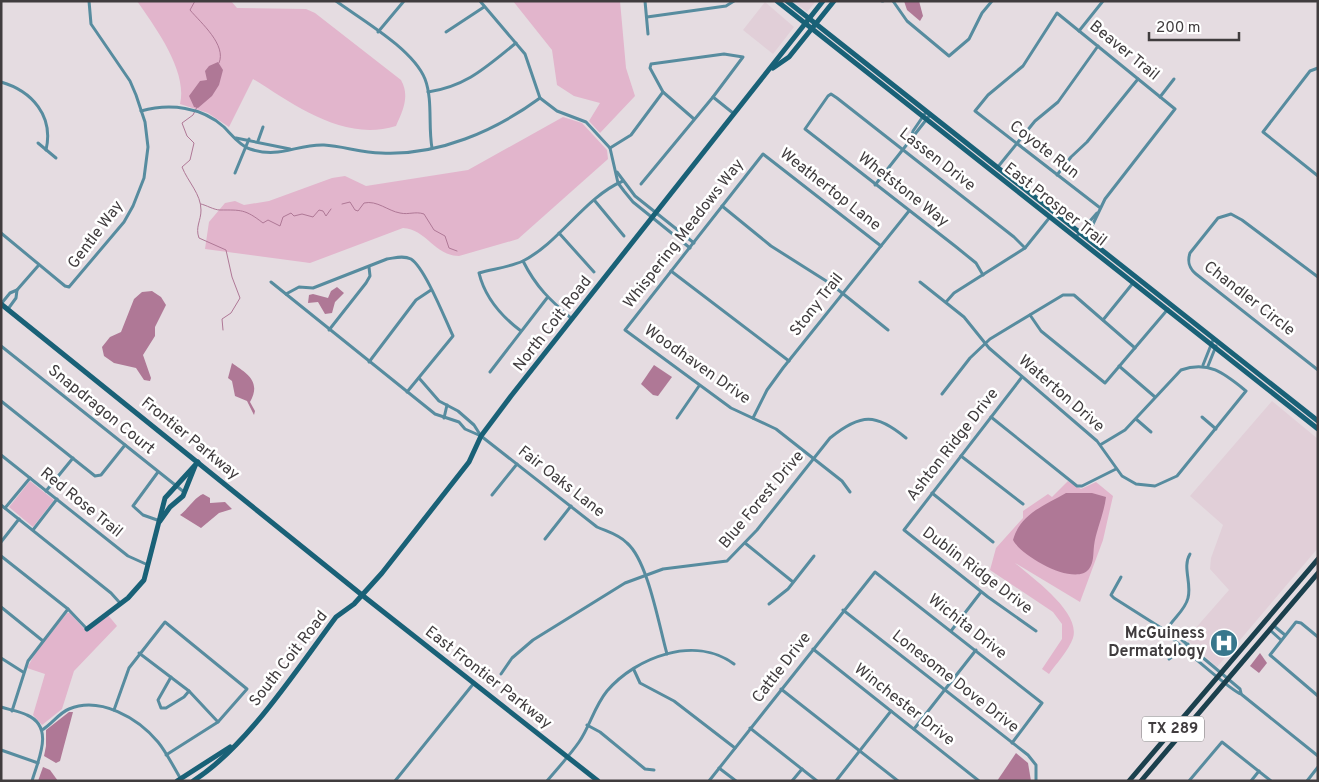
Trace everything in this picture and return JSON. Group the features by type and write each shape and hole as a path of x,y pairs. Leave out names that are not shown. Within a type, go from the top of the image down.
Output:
{"main road":[{"name":"TX 289","path":"1129,781 1318,559"},
{"name":"TX 289","path":"1141,781 1318,573"},
{"path":"1304,575 1311,581"}],"street":[{"name":"Gentle Way","path":"38,266 69,287 124,222 133,206 144,178 147,162 147,134 142,111 130,80 91,24 88,1"},
{"path":"336,1 411,58 425,80 428,92 432,148"},
{"path":"378,32 404,1"},
{"path":"480,1 525,54 540,98 557,111 586,122 610,148 614,167 620,182 633,202 690,248"},
{"path":"645,1 648,34"},
{"path":"723,1 726,6"},
{"path":"647,17 726,6 734,1"},
{"name":"East Prosper Trail","path":"777,1 926,116 998,168 1133,283 1169,308"},
{"name":"East Prosper Trail","path":"787,1 994,173 1050,217 1080,237 1318,429"},
{"name":"North Coit Road","path":"362,595 382,574 469,462 481,436 572,319 733,113 769,72 824,1"},
{"name":"North Coit Road","path":"769,72 789,57 834,1"},
{"path":"893,1 907,21 949,56 969,39 982,13 992,1"},
{"path":"1079,31 1103,1"},
{"path":"446,32 484,7"},
{"name":"Beaver Trail","path":"975,111 988,95 1023,66 1057,14 1175,109 1100,207"},
{"path":"428,92 445,90 465,82 516,43"},
{"path":"994,173 1035,121 1058,102 1098,46"},
{"path":"641,184 713,97 743,57 724,54 651,64 650,68 663,92 694,119"},
{"path":"1318,68 1310,71 1263,132 1318,176"},
{"path":"1160,97 1174,78"},
{"path":"1057,175 1071,157 1088,142 1138,79"},
{"path":"1,82 17,87 32,98 40,109 48,126 46,150"},
{"path":"610,148 631,135 663,92"},
{"name":"Lassen Drive","path":"805,129 831,94 1025,248"},
{"path":"713,97 733,113"},
{"path":"142,111 172,107 192,110 213,119 246,148 270,154 323,145 380,154 411,153 478,134 520,112 540,98"},
{"name":"Coyote Run","path":"975,111 1100,207"},
{"path":"875,185 903,150 913,131 926,116"},
{"path":"258,142 263,127"},
{"name":"Whetstone Way","path":"805,129 976,263 983,275"},
{"path":"235,138 249,139 293,149"},
{"path":"235,172 249,139"},
{"path":"38,143 56,158"},
{"name":"Whispering Meadows Way","path":"625,330 763,154"},
{"name":"Weathertop Lane","path":"763,154 881,246"},
{"path":"620,182 694,243"},
{"path":"522,331 498,311 482,287 479,273 523,261 620,182"},
{"path":"595,201 624,236"},
{"path":"722,206 772,246 842,293 888,330"},
{"path":"1080,237 1100,207"},
{"name":"Stony Trail","path":"753,418 767,390 842,293 909,212"},
{"path":"1080,237 1094,224 1097,213"},
{"name":"Chandler Circle","path":"1318,277 1242,220 1231,214 1218,218 1191,252 1188,259 1190,267 1196,274 1318,370"},
{"path":"946,302 954,293 1025,248 1050,217"},
{"path":"1,233 38,266 17,290 10,293 4,308"},
{"path":"559,233 594,272"},
{"path":"286,294 292,289 313,288 400,256 411,259 421,271 453,336 407,392"},
{"path":"523,261 533,280 547,298 572,319"},
{"path":"329,330 366,283 370,276 369,267"},
{"path":"672,271 789,361"},
{"name":"Fair Oaks Lane","path":"271,282 369,362 420,400 435,414 459,422 469,432 481,436"},
{"name":"Waterton Drive","path":"920,282 964,316 985,344 1100,445 1122,476 1136,484 1155,486 1177,476 1246,391 1223,373 1208,366"},
{"path":"1103,320 1133,283"},
{"path":"4,308 16,298 17,290"},
{"path":"369,362 416,300 431,290"},
{"path":"942,394 970,358 985,344 1054,298 1069,293 1074,295 1135,348"},
{"path":"490,372 547,298"},
{"name":"Frontier Parkway","path":"4,308 362,595"},
{"path":"1030,315 1041,331 1105,383 1169,308"},
{"name":"Woodhaven Drive","path":"625,330 731,408 776,430 842,481 850,492"},
{"path":"1203,366 1214,344"},
{"path":"1100,445 1125,430 1181,370 1208,366 1214,344"},
{"name":"East Prosper Trail","path":"1214,344 1318,421"},
{"name":"Snapdragon Court","path":"1,346 185,492"},
{"path":"1120,366 1155,396"},
{"name":"Ashton Ridge Drive","path":"904,530 1022,377"},
{"name":"Fair Oaks Lane","path":"419,378 439,400 468,420 481,436 597,527 627,542 638,556 645,575 667,654"},
{"path":"677,418 699,386"},
{"path":"1,401 95,476 99,476 125,445"},
{"path":"444,418 447,405"},
{"path":"991,417 1077,486 1082,486 1116,469"},
{"path":"1202,417 1216,429"},
{"name":"Blue Forest Drive","path":"501,674 512,658 533,640 625,583 663,569 727,561 745,543 830,438 843,427 868,418 888,423 906,438"},
{"path":"1136,419 1151,432"},
{"path":"462,426 468,420"},
{"name":"Red Rose Trail","path":"1,455 132,559 148,566"},
{"path":"961,456 1022,504"},
{"path":"46,491 73,458"},
{"path":"1,556 68,609 87,629 138,588 148,566 164,498 174,485 198,462"},
{"path":"160,521 170,507 185,492 190,476 198,462"},
{"path":"492,495 517,464"},
{"path":"158,472 133,506 143,515 160,521"},
{"path":"5,508 30,478"},
{"path":"932,493 993,542"},
{"path":"33,530 57,499"},
{"path":"1,505 111,593 120,604"},
{"path":"545,539 571,506"},
{"path":"1,542 19,520"},
{"name":"Dublin Ridge Drive","path":"904,530 981,592 1036,631"},
{"path":"745,543 793,582"},
{"path":"1166,631 1188,598 1189,581 1186,560 1190,554"},
{"path":"769,604 793,582 814,556"},
{"name":"Cattle Drive","path":"709,781 875,572"},
{"name":"Wichita Drive","path":"875,572 1042,702 1012,743"},
{"path":"1121,577 1111,595 1166,631 1318,756"},
{"path":"951,631 981,592"},
{"name":"East Frontier Parkway","path":"362,595 598,781"},
{"name":"South Coit Road","path":"193,781 217,763 256,722 336,618 362,595"},
{"path":"1,607 43,641"},
{"path":"12,710 28,661 68,609"},
{"name":"Lonesome Dove Drive","path":"843,610 1033,760 1037,770 1036,781"},
{"path":"114,710 126,675 140,653 165,622 247,690 218,722 166,755"},
{"path":"1318,637 1298,622 1285,635 1270,655 1318,696"},
{"path":"1271,628 1285,635"},
{"path":"1271,628 1281,640"},
{"path":"1166,631 1171,631 1188,644 1219,675"},
{"path":"1170,659 1188,644"},
{"path":"547,781 579,742 606,692 634,670 667,654 693,649 717,654 734,664"},
{"name":"Winchester Drive","path":"813,649 979,781"},
{"path":"914,729 976,650"},
{"path":"140,653 189,691 218,722"},
{"path":"1,658 23,672"},
{"path":"634,670 640,683 674,702 735,748"},
{"path":"171,678 158,700 161,708 166,708 182,699 189,691"},
{"path":"395,781 474,683"},
{"path":"781,689 898,781"},
{"path":"42,730 68,709 93,706 114,710 144,728 166,755 180,780"},
{"path":"1,707 31,716 42,730 43,745 32,781"},
{"path":"836,781 891,711"},
{"path":"587,725 600,732 645,769 654,770"},
{"path":"750,728 817,781"},
{"name":"South Coit Road","path":"180,780 238,741"},
{"path":"1189,781 1222,742 1271,781"},
{"path":"1,750 38,763"},
{"path":"1307,781 1318,767"},
{"path":"719,768 736,781"},
{"path":"792,781 802,769"},
{"path":"1252,781 1259,771"}],"shaded area":[{"path":"137,1 231,1 237,8 306,9 315,13 401,80 404,86 405,97 403,109 396,126 376,130 357,129 339,125 303,110 253,79 229,127 208,113 180,104 181,91 175,64 161,36"},
{"path":"513,1 620,1 626,68 635,96 600,133 589,121 600,103 574,96 557,85 552,50"},
{"path":"793,1 816,1 807,12"},
{"path":"904,1 919,1 923,16 920,21 907,10"},
{"path":"765,2 794,27 773,54 743,30"},
{"path":"218,62 223,70 219,85 212,96 198,108 194,107 189,96 200,81 207,80 205,71 209,66"},
{"path":"563,117 582,123 607,150 608,159 518,239 459,256 443,252 418,233 411,229 403,228 310,263 205,249 209,222 225,203 235,201 244,205 269,201 332,178 345,176 366,186 468,170"},
{"path":"337,287 344,293 335,302 332,313 325,314 318,302 308,303 309,295 313,294 328,298 331,291"},
{"path":"152,291 161,297 166,305 155,327 155,336 143,355 151,378 150,381 144,380 136,368 114,363 104,356 102,347 110,337 121,332 134,299 142,292"},
{"path":"232,363 251,378 254,388 250,402 255,411 254,415 247,401 235,396 232,381 228,378"},
{"path":"654,365 672,377 658,396 653,395 641,384"},
{"path":"1272,401 1318,439 1318,548 1217,667 1186,639 1229,590 1210,569 1211,558 1223,525 1190,496"},
{"path":"30,481 54,500 33,527 9,507"},
{"path":"1068,481 1081,489 1096,482 1113,496 1103,540 1080,602 1015,563 1043,586 1063,607 1070,617 1074,628 1071,643 1049,674 1042,669 1062,639 1062,624 1053,612 990,570 996,548 1023,518 1023,511 1048,494 1052,497"},
{"path":"1066,493 1092,493 1106,497 1095,540 1092,564 1082,574 1061,572 1049,567 1026,554 1013,540 1016,531 1027,517 1042,506"},
{"path":"203,494 210,498 210,503 225,502 232,509 219,513 201,528 180,515"},
{"path":"67,613 70,613 87,632 108,615 117,626 74,671 62,709 42,725 33,715 45,674 27,668 36,652"},
{"path":"1260,653 1267,663 1259,673 1250,666"},
{"path":"69,712 73,712 60,761 56,763 44,756 46,730"},
{"path":"1016,753 1028,763 1031,781 997,781"},
{"path":"43,767 50,770 58,781 38,781"}],"waterway":[{"path":"195,1 190,10 216,42 221,56 219,63"},
{"path":"197,107 193,115 182,123 187,136 194,143 190,160 182,167 199,199 201,210 199,238 226,250 232,277 240,298 231,313 222,319 223,330"},
{"path":"342,204 350,202 355,210 358,211 364,203 369,202 400,213 424,214 434,230 445,236 449,248 457,251"},
{"path":"201,204 218,210 243,211 263,223 268,220 280,226 283,217 291,213 294,216 302,214 313,217 319,210 323,211 326,216 331,209"}],"place":[{"name":"McGuiness Dermatology","path":"1224,643"}]}
